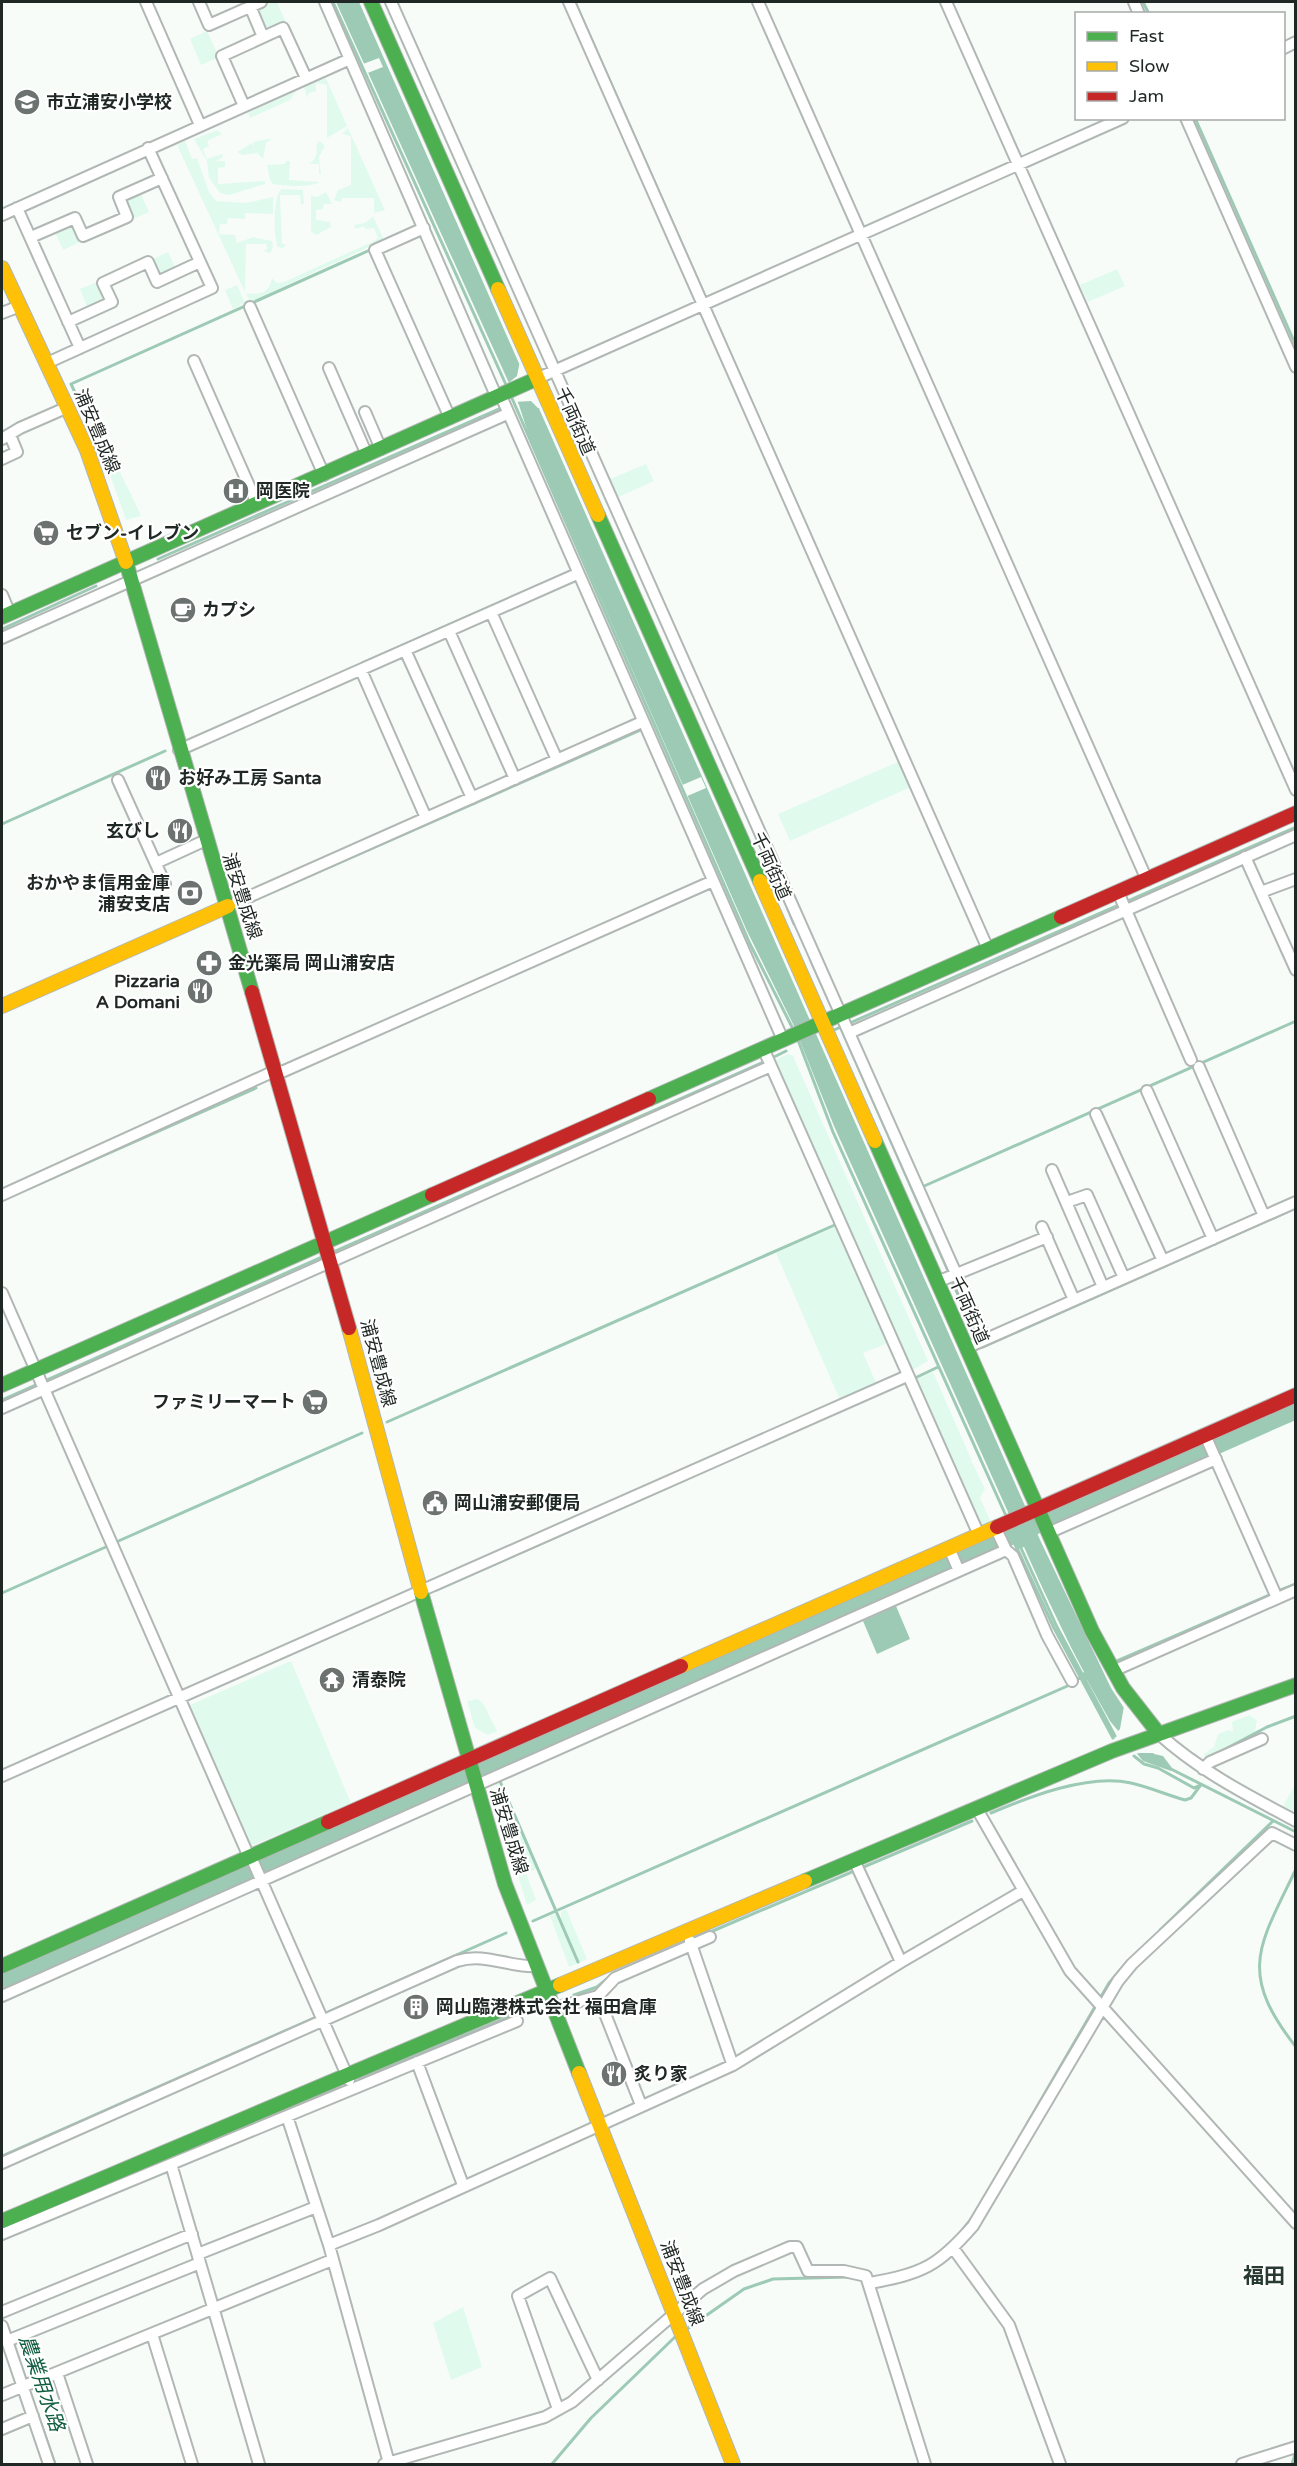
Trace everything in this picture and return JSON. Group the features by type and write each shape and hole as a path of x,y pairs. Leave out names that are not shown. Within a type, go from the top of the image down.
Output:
{"street":[{"path":"146,2 200,125"},
{"path":"199,2 209,25 261,2"},
{"path":"325,2 424,228 502,396 507,414 713,881 788,1037"},
{"name":"千両街道","path":"370,2 427,100 484,230 532,381 559,431 602,527 638,576 765,864 818,1024 949,1278 966,1348 1033,1511 1048,1533 1113,1671 1153,1736"},
{"path":"392,2 427,100 454,163 484,230 554,371 621,519 638,576 765,864 845,1024 917,1188 949,1278 985,1340"},
{"path":"569,2 707,303 988,949"},
{"path":"758,2 1147,880"},
{"path":"946,2 1296,790"},
{"path":"250,6 263,37"},
{"path":"244,106 222,56 263,37 283,28 306,78"},
{"path":"2,215 350,59"},
{"path":"2,638 126,562 257,504 304,494 324,475 367,455 1119,120"},
{"path":"1187,120 1296,367"},
{"path":"47,363 212,288 148,148"},
{"path":"31,237 75,218 83,236 127,217 118,197 162,178"},
{"path":"17,208 80,348"},
{"path":"424,228 375,250 450,418"},
{"path":"68,322 112,302 103,283 148,262 157,282 200,262"},
{"name":"浦安豊成線","path":"2,268 68,407 105,494 179,750 277,1072 329,1253 420,1590 505,1884 734,2464"},
{"path":"2,314 20,306"},
{"path":"250,307 324,475"},
{"path":"194,361 257,504"},
{"path":"329,368 367,455"},
{"path":"2,459 17,452 6,437 20,428 68,407"},
{"path":"365,412 381,449"},
{"path":"2,595 6,615 49,608 132,582 304,494 507,414"},
{"path":"559,431 578,423"},
{"path":"602,527 621,519"},
{"path":"179,750 577,574"},
{"path":"491,612 557,760"},
{"path":"449,631 515,779"},
{"path":"405,650 471,798"},
{"path":"361,670 426,818"},
{"path":"2,1006 642,722"},
{"path":"118,780 165,884"},
{"path":"2,1385 41,1381 767,1059 788,1037 818,1024 845,1024 1122,902 1147,880 1296,813"},
{"path":"845,1024 988,949 1245,857 1296,835"},
{"path":"156,863 206,840"},
{"path":"1245,857 1296,970"},
{"path":"1261,892 1296,879"},
{"path":"2,1195 713,881"},
{"path":"1122,902 1264,1216"},
{"path":"2,1408 41,1381 767,1059"},
{"path":"767,1059 979,1535"},
{"path":"1148,1091 1213,1239"},
{"path":"1096,1114 1163,1261"},
{"path":"1052,1170 1103,1287"},
{"path":"1066,1203 1087,1195 1124,1278"},
{"path":"966,1348 1296,1202"},
{"path":"949,1278 1045,1232 1074,1300"},
{"path":"2,1293 181,1700 182,1709 324,2020 353,2089"},
{"path":"2,1776 181,1700 420,1590 909,1379"},
{"path":"1048,1533 1210,1447 1296,1395"},
{"path":"2,1966 255,1867 958,1569 1033,1511 1210,1447"},
{"path":"1210,1447 1276,1594"},
{"path":"2,1996 255,1867 473,1774 950,1551 979,1535 1001,1536"},
{"path":"1001,1536 1013,1556 1047,1635 1072,1681"},
{"path":"950,1551 958,1569"},
{"path":"1113,1671 1276,1594 1296,1590"},
{"path":"2,2221 547,1989 687,1931 857,1866 977,1809 1116,1749 1296,1685"},
{"path":"1153,1736 1283,1817 1296,1821"},
{"path":"1203,1769 1210,1762 1262,1739"},
{"path":"977,1809 1070,1971 1296,2223"},
{"path":"287,2116 329,2245 387,2464 544,2417 572,2402 674,2313 717,2280 790,2247 797,2247 800,2250 808,2271 844,2271 868,2280 923,2271 953,2248 979,2216 1098,2004 1132,1964 1275,1832 1283,1817"},
{"path":"1275,1832 1296,1845"},
{"path":"857,1866 901,1962"},
{"path":"329,2245 379,2225 759,2050 901,1962 1023,1891"},
{"path":"687,1931 732,2063"},
{"path":"555,2008 598,1996 615,1978 710,1937"},
{"path":"2,2163 470,1957 496,1959 525,1967 537,1966"},
{"path":"598,1996 641,2104"},
{"path":"2,2234 517,2021"},
{"path":"417,2062 463,2185"},
{"path":"171,2164 259,2464"},
{"path":"10,2340 316,2207"},
{"path":"2,2311 192,2234"},
{"path":"953,2248 1009,2325 1060,2464"},
{"path":"2,2395 332,2260"},
{"path":"558,2409 518,2296 550,2278 598,2380"},
{"path":"868,2280 925,2464"},
{"path":"2,2326 10,2340 26,2385 47,2464"},
{"path":"152,2334 192,2464"},
{"path":"57,2373 87,2464"},
{"path":"2,2429 33,2416"},
{"path":"1242,2464 1294,2448"}],"shaded area":[{"path":"277,2 286,22 271,29 264,26 258,13 260,6"},
{"path":"336,2 359,2 1041,1542 1111,1688 1154,1754 1163,1756 1172,1768 1171,1771 1143,1761 1110,1721 1087,1680 1075,1680 1084,1672 1059,1625 1024,1547 1016,1550 1007,1531 1008,1512 834,1126 794,1026 747,931 528,433 519,405"},
{"path":"207,31 219,57 201,65 190,39"},
{"path":"326,78 347,126 327,138 327,85 316,83 316,91 309,93 307,98 304,87"},
{"path":"296,91 290,100 250,118 248,113"},
{"path":"348,128 385,210 374,213 374,198 342,198 341,202 334,200 338,190 351,185 351,136 342,134"},
{"path":"217,130 222,134 207,141 209,146 203,149 207,159 222,154 223,157 216,161 225,161 225,167 218,168 218,184 265,181 265,184 229,195 220,193 209,178 207,161 194,139"},
{"path":"273,138 266,143 263,159 257,153 243,155 237,152 252,143 254,147 253,142"},
{"path":"185,141 192,159 197,158 209,192 216,201 246,203 273,197 273,214 245,213 245,219 228,218 227,224 220,224 219,234 235,235 237,243 253,237 272,241 273,248 270,253 263,251 267,249 266,244 246,244 245,292 177,145"},
{"path":"320,141 325,146 319,157 321,174 319,174 319,164 309,164 315,158 316,145"},
{"path":"286,161 290,161 289,180 319,182 304,186 273,184 267,165 285,164"},
{"path":"282,189 303,190 304,204 301,204 300,195 280,195 282,244 286,244 283,248 278,247 276,242 275,226 275,207"},
{"path":"140,192 149,212 131,220 124,202"},
{"path":"326,192 332,204 324,204 323,209 316,210 316,220 330,222 331,227 316,235 311,231 311,196 317,197"},
{"path":"373,216 384,240 250,302 246,293 263,292 271,283 272,278 277,283 284,282 378,238 374,228 366,229 363,226 356,229 354,225 365,223"},
{"path":"73,221 82,241 63,250 54,230"},
{"path":"168,252 176,269 160,275 151,260"},
{"path":"1117,269 1125,286 1088,302 1080,285"},
{"path":"99,281 106,298 104,302 88,309 80,289"},
{"path":"237,285 245,303 233,309 225,290"},
{"path":"646,464 654,481 616,498 608,480"},
{"path":"118,468 141,516 126,520 109,472"},
{"path":"900,761 911,787 790,841 778,814"},
{"path":"788,1054 793,1056 928,1361 911,1371 775,1060"},
{"path":"837,1226 888,1343 863,1353 877,1385 840,1400 776,1253"},
{"path":"933,1372 972,1461 968,1463 972,1462 985,1489 980,1498 991,1522 980,1527 915,1380"},
{"path":"896,1606 910,1639 877,1654 863,1621"},
{"path":"291,1661 351,1803 251,1846 190,1705"},
{"path":"478,1699 484,1705 497,1731 488,1735 475,1728 467,1701"},
{"path":"1249,1715 1257,1720 1255,1731 1258,1734 1210,1760 1205,1759 1204,1754 1214,1747 1218,1734 1229,1730 1233,1732 1232,1722"},
{"path":"497,1780 537,1869 526,1873 536,1900 527,1905 511,1852 521,1847 494,1781"},
{"path":"1295,1785 1295,1812 1283,1806"},
{"path":"566,1909 587,1959 569,1967 550,1916 555,1914 558,1919 561,1917 561,1911"},
{"path":"463,2307 482,2367 451,2380 433,2323"}],"pier":[{"path":"333,2 363,64 379,58 383,67 365,74"},
{"path":"520,361 540,408 531,401 514,402 506,385 517,376"},
{"path":"701,777 706,788 685,797 680,786"},
{"path":"1023,1548 1079,1664 1077,1665 1022,1551 1017,1553 1016,1551"},
{"path":"1124,1706 1156,1751 1161,1753 1139,1753 1120,1759 1111,1739 1120,1729"}],"waterway":[{"path":"333,2 507,387"},
{"path":"575,2 814,543"},
{"path":"1143,2 1148,12"},
{"path":"1196,120 1296,346"},
{"path":"78,399 71,384 370,250"},
{"path":"511,396 750,944 794,1031"},
{"path":"158,559 501,408"},
{"path":"2,432 12,427"},
{"path":"362,663 569,572"},
{"path":"2,629 96,586"},
{"path":"239,907 643,729"},
{"path":"2,824 165,751"},
{"path":"719,754 768,863"},
{"path":"834,1030 1296,827"},
{"path":"783,897 794,924"},
{"path":"811,961 833,1010"},
{"path":"922,1187 1296,1021"},
{"path":"840,1026 949,1273"},
{"path":"798,1040 833,1132 1007,1518"},
{"path":"772,1058 786,1051"},
{"path":"333,1252 766,1061"},
{"path":"30,1188 256,1088"},
{"path":"982,1345 983,1347 1296,1208"},
{"path":"387,1422 837,1224"},
{"path":"2,1400 324,1256"},
{"path":"951,1279 977,1338"},
{"path":"913,1379 938,1367"},
{"path":"1050,1519 1296,1410"},
{"path":"114,1543 362,1433"},
{"path":"437,1590 687,1479"},
{"path":"2,1984 1036,1525"},
{"path":"2,1593 108,1546"},
{"path":"1016,1546 1054,1628 1113,1738"},
{"path":"1020,1546 1057,1627 1115,1736"},
{"path":"1278,1591 1296,1584"},
{"path":"1117,1661 1272,1594"},
{"path":"185,1701 411,1601"},
{"path":"533,1921 1072,1684"},
{"path":"119,1730 178,1704"},
{"path":"1216,1754 1267,1727 1296,1716"},
{"path":"1134,1756 1144,1764 1158,1768 1194,1788 1201,1785"},
{"path":"495,1766 497,1772"},
{"path":"1169,1768 1296,1832"},
{"path":"499,1779 578,1962"},
{"path":"991,1813 1060,1788 1097,1781 1131,1783 1185,1800 1191,1798 1200,1786"},
{"path":"708,1933 972,1821"},
{"path":"1160,1930 1273,1821"},
{"path":"1296,1869 1272,1919 1264,1939 1260,1959 1260,1978 1266,1998 1296,2047"},
{"path":"328,2012 506,1933"},
{"path":"1099,2000 1109,1983 1129,1960"},
{"path":"574,1995 597,1987 613,1974"},
{"path":"1027,2124 1096,2005"},
{"path":"360,2079 513,2015"},
{"path":"2,2156 314,2018"},
{"path":"104,2186 340,2087"},
{"path":"963,2229 972,2218"},
{"path":"687,2329 744,2289 773,2279 849,2277"},
{"path":"552,2464 591,2418 676,2336"},
{"name":"農業用水路","path":"39,2418 55,2464"},
{"path":"1292,2464 1296,2451"}],"traffic: fast":[{"path":"371,2 498,289"},
{"path":"2,617 536,379"},
{"path":"598,515 760,881"},
{"path":"126,562 252,992"},
{"path":"649,1099 1061,917"},
{"path":"875,1141 1092,1631 1123,1688 1159,1734"},
{"path":"2,1385 432,1195"},
{"path":"421,1592 505,1884 579,2073"},
{"path":"805,1881 1112,1751 1296,1685"},
{"path":"2,1966 328,1822"},
{"path":"2,2221 560,1985"}],"traffic: slow":[{"path":"2,268 87,450 126,562"},
{"path":"498,289 598,515"},
{"path":"760,881 875,1141"},
{"path":"2,1006 228,906"},
{"path":"349,1328 421,1592"},
{"path":"681,1666 997,1527"},
{"path":"560,1985 805,1881"},
{"path":"579,2073 733,2464"}],"traffic: jam":[{"path":"1061,917 1296,813"},
{"path":"252,992 349,1328"},
{"path":"432,1195 649,1099"},
{"path":"997,1527 1296,1395"},
{"path":"328,1822 681,1666"}],"place":[{"name":"市立浦安小学校","path":"27,102"},
{"name":"岡医院","path":"236,491"},
{"name":"セブン-イレブン","path":"46,533"},
{"name":"カプシ","path":"183,610"},
{"name":"お好み工房 Santa","path":"158,778"},
{"name":"玄びし","path":"180,831"},
{"name":"おかやま信用金庫 浦安支店","path":"190,893"},
{"name":"金光薬局 岡山浦安店","path":"209,963"},
{"name":"Pizzaria A Domani","path":"200,991"},
{"name":"ファミリーマート","path":"315,1402"},
{"name":"岡山浦安郵便局","path":"435,1503"},
{"name":"清泰院","path":"332,1680"},
{"name":"岡山臨港株式会社 福田倉庫","path":"416,2007"},
{"name":"炙り家","path":"614,2074"}],"district":[{"name":"福田","path":"1264,2276"}]}
